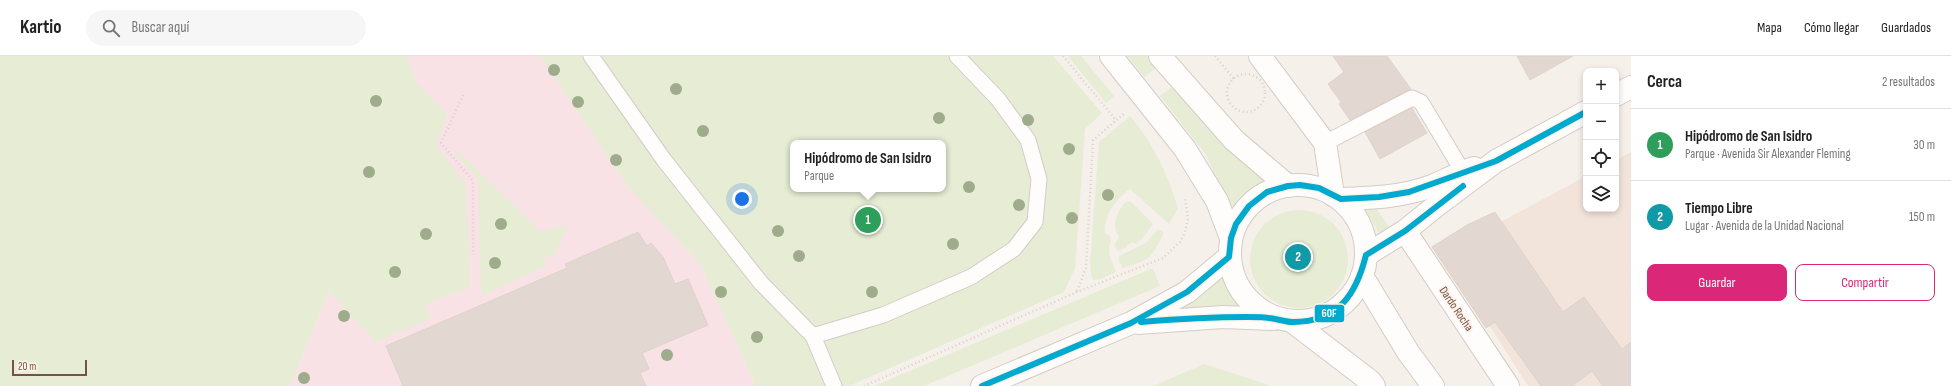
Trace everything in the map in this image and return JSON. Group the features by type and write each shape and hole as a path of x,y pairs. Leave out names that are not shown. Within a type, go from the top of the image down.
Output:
{"main road":[{"path":"1111,56 1185,149 1217,201 1230,247 1234,279 1244,296 1258,310 1284,321 1370,381 1374,386"},
{"path":"1160,56 1234,140 1288,186"},
{"path":"1260,56 1325,143 1337,197"},
{"path":"1619,94 1631,87"},
{"path":"1364,265 1436,206 1496,161 1583,114"},
{"path":"1337,197 1379,197 1409,192 1431,186 1463,172 1496,161"},
{"path":"982,386 1131,323 1187,292 1230,247 1236,224 1249,206 1267,192 1288,186 1300,185 1319,188 1337,197 1353,210 1363,232 1364,265 1355,292 1338,309 1317,320 1284,321 1223,317 1131,323"},
{"name":"Dardo Rocha","path":"1405,231 1508,386"},
{"path":"1364,265 1408,352 1433,386"}],"lane":[{"path":"591,56 664,160 761,283 813,336 834,386"},
{"path":"813,336 883,315 971,278 1014,249 1035,222 1039,179 1028,140 998,99 957,56"},
{"path":"1325,143 1412,98 1421,102 1463,172"}],"path":[{"path":"1063,56 1116,120"},
{"path":"1215,56 1234,79"},
{"path":"1244,74 1256,77 1260,81 1263,86 1265,97 1259,107 1255,110 1243,112 1232,107 1229,102 1227,90 1234,79 1244,74"},
{"path":"463,96 441,143 473,181 473,256"},
{"path":"1077,292 1086,268 1093,140 1144,97"},
{"path":"864,386 1077,292 1157,261 1170,252 1180,242 1185,232 1188,219 1187,204 1184,193"}],"shaded area":[{"path":"379,56 540,56 628,187 700,264 756,386 290,386 377,174"},
{"path":"1631,152 1631,386 1528,386 1443,253 1583,178 1583,212 1619,212 1619,158"}],"green space":[{"path":"0,56 407,56 416,82 447,114 436,145 466,185 470,288 425,304 430,319 376,342 329,291 290,386 0,386"},
{"path":"540,56 1053,56 1102,113 1085,129 1075,268 1064,292 849,386 756,386 700,264 628,187"},
{"path":"1068,56 1081,56 1114,96 1106,103"},
{"path":"1127,56 1151,56 1159,66 1144,77"},
{"path":"1173,86 1218,136 1242,158 1270,177 1229,210 1207,156 1160,96"},
{"path":"1130,116 1139,127 1159,159 1178,208 1169,224 1130,189 1125,193 1112,208 1105,226 1105,233 1110,236 1111,240 1109,252 1116,272 1101,279 1093,280 1090,263 1099,142"},
{"path":"457,150 541,232 566,225 567,228 556,253 543,259 546,266 481,296 478,180 455,153"},
{"path":"1130,201 1153,224 1142,239 1135,244 1133,242 1127,245 1127,247 1118,251 1114,246 1119,237 1115,223 1124,203"},
{"path":"1371,202 1388,225 1388,229 1381,237 1363,205"},
{"path":"1299,210 1318,214 1334,224 1344,240 1348,259 1344,278 1334,294 1318,304 1299,308 1280,304 1264,294 1254,278 1250,259 1254,240 1264,224 1280,214"},
{"path":"1158,229 1164,233 1149,257 1145,260 1123,268 1119,262 1119,256 1146,243"},
{"path":"1153,268 1160,286 924,386 874,386"},
{"path":"1220,272 1242,309 1172,311"},
{"path":"1204,364 1266,384 1269,386 1153,386"}],"building":[{"path":"1333,56 1387,56 1411,89 1350,120 1339,104 1341,102 1328,84 1344,72"},
{"path":"1517,56 1573,56 1530,80"},
{"path":"1412,108 1427,133 1380,159 1365,132"},
{"path":"1495,212 1563,312 1584,297 1622,349 1631,342 1631,386 1603,386 1592,371 1572,386 1541,386 1495,322 1486,328 1432,247 1467,225"},
{"path":"638,232 647,246 651,243 663,257 675,284 688,279 708,325 642,353 649,369 640,373 646,386 403,386 386,346 567,268 565,264"}],"transit line":[{"name":"60F","path":"982,386 1131,323 1187,292 1229,257 1231,238 1236,224 1249,206 1267,192 1288,186 1300,185 1319,188 1341,199 1379,197 1409,192 1496,161 1583,114"},
{"name":"60F","path":"1141,322 1221,317 1258,317 1293,322 1309,321 1322,317 1343,304 1357,282 1366,255 1405,231 1463,186"}],"place":[{"name":"Hipódromo de San Isidro","path":"868,220"},
{"name":"Tiempo Libre","path":"1298,257"}]}
